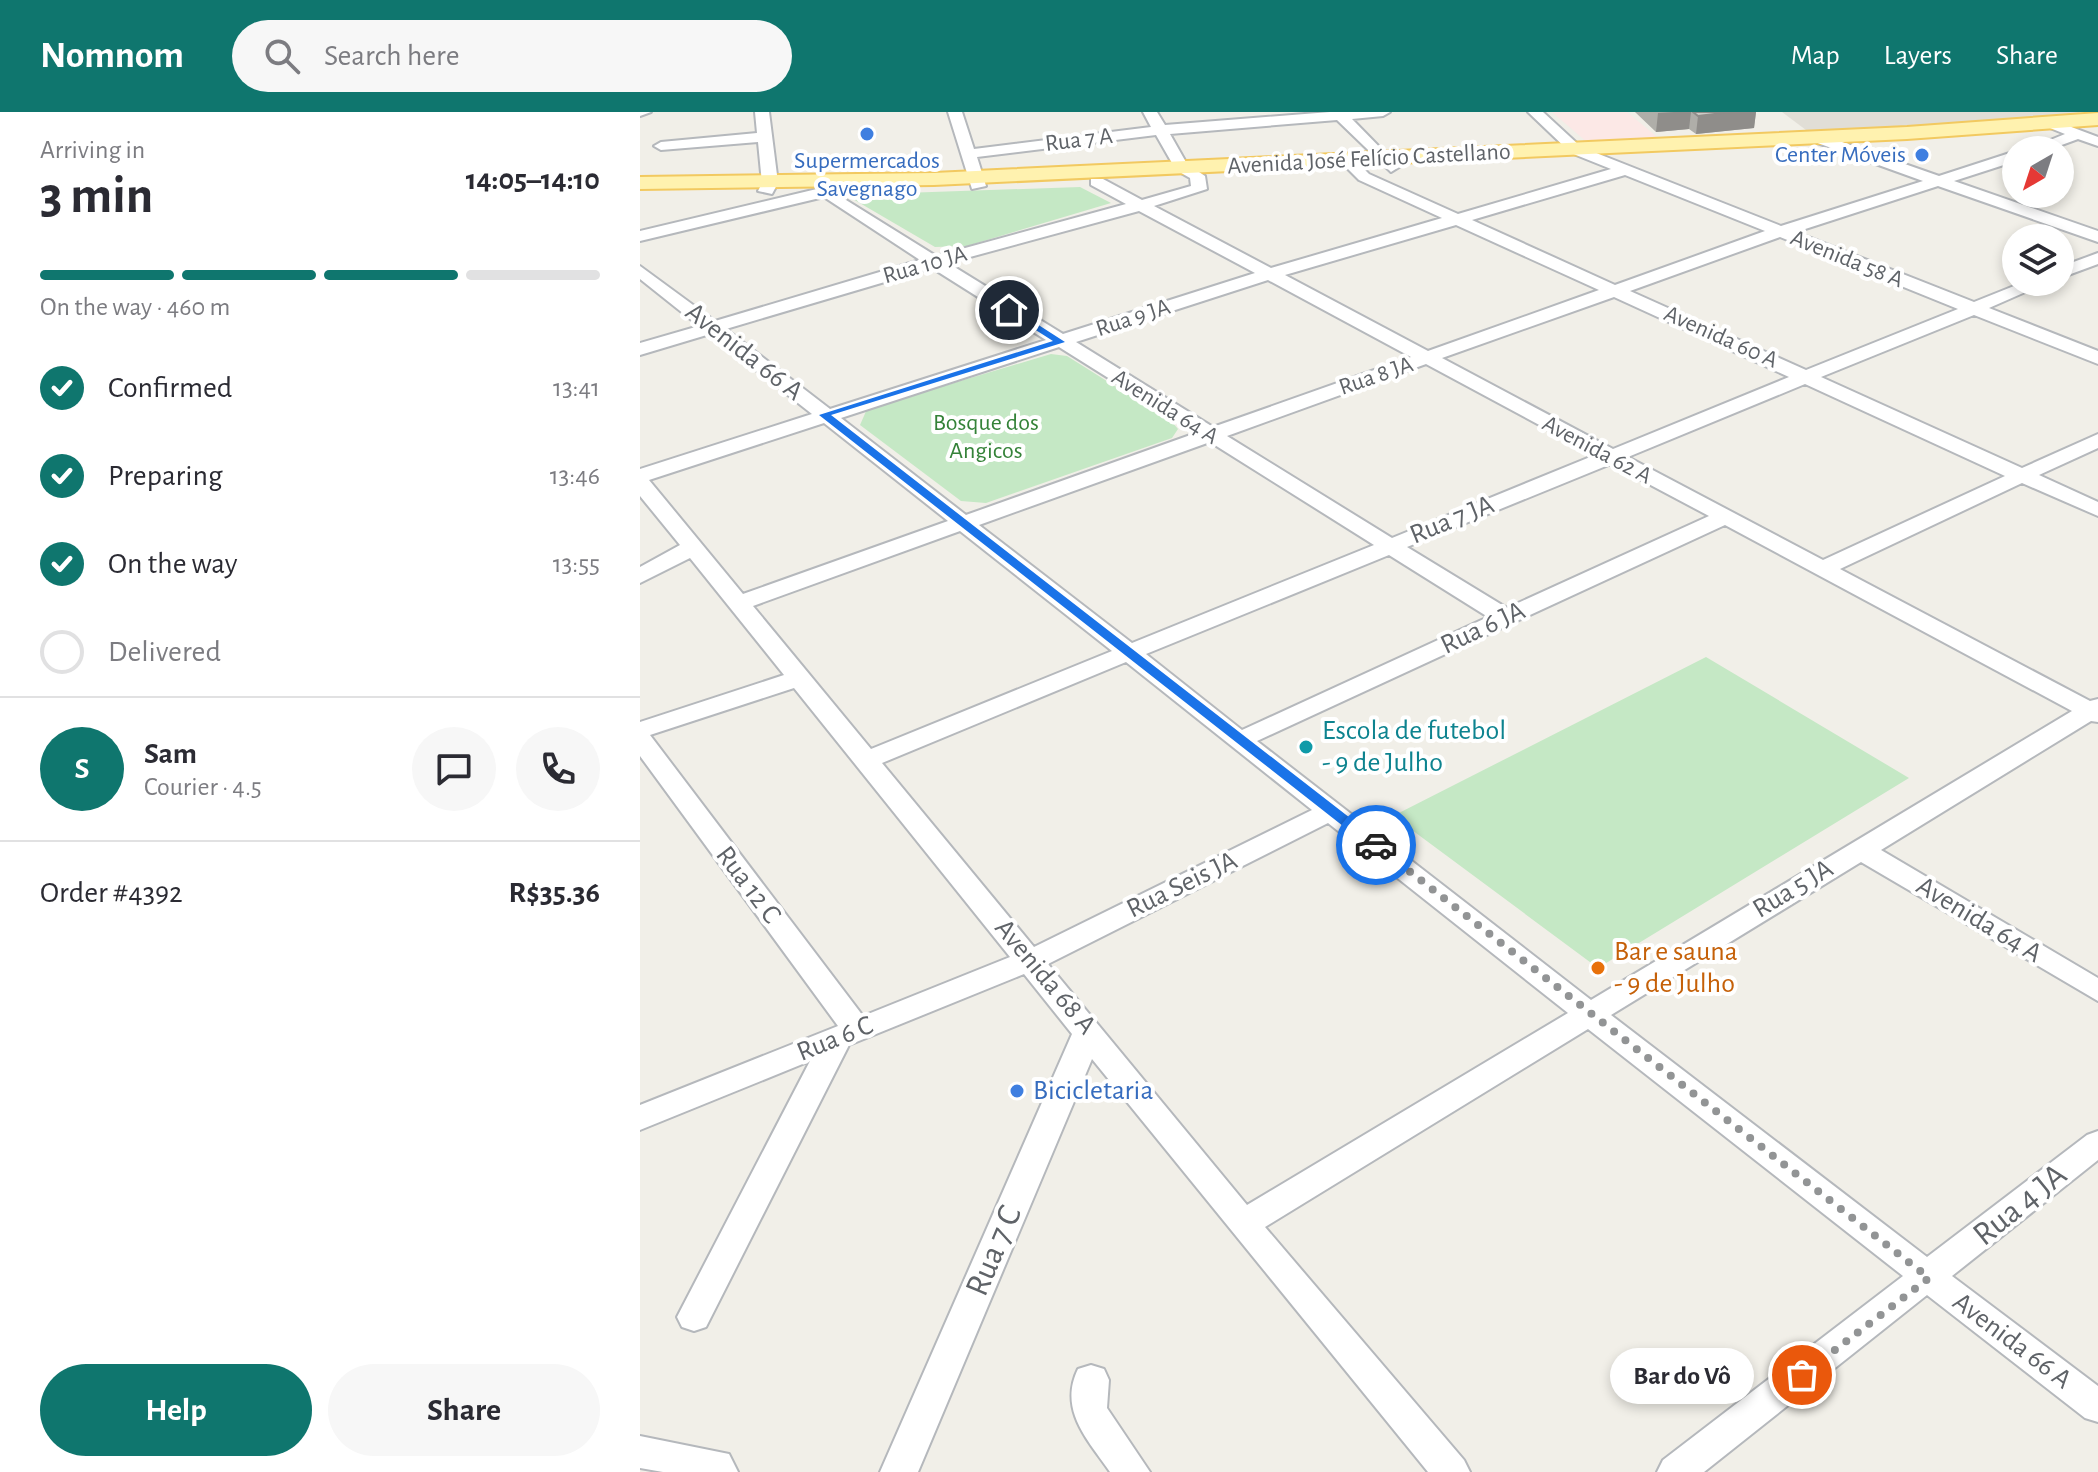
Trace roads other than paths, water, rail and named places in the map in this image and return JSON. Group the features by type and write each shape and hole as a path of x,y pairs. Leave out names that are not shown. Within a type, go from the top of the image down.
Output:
{"main road":[{"name":"Avenida José Felício Castellano","path":"2064,130 2098,119"},
{"name":"Avenida José Felício Castellano","path":"640,183 830,188 1351,165 1576,150 2098,129"},
{"name":"Avenida José Felício Castellano","path":"1386,162 1596,157 1824,141"},
{"name":"Avenida José Felício Castellano","path":"976,181 1097,182 1189,172"},
{"name":"Avenida José Felício Castellano","path":"640,191 768,187"}],"street":[{"path":"762,112 768,187"},
{"path":"955,112 976,181"},
{"path":"1150,112 1189,172"},
{"name":"Rua 7 A","path":"967,154 1162,130 1383,112"},
{"path":"1535,112 1576,150"},
{"path":"1338,114 1386,162"},
{"path":"2055,136 2064,130 2098,142"},
{"path":"661,146 765,137"},
{"path":"1824,141 2098,237"},
{"name":"Avenida 58 A","path":"1576,150 2098,358"},
{"name":"Rua 8 JA","path":"739,603 1779,232 2002,161"},
{"name":"Avenida 60 A","path":"1351,165 1459,218 2098,510"},
{"name":"Rua 9 JA","path":"640,479 824,415 1266,275 1628,169"},
{"name":"Rua 10 JA","path":"640,349 933,262 1199,189 1189,172"},
{"name":"Avenida 62 A","path":"1097,182 1266,275 2095,710"},
{"path":"640,236 830,188"},
{"name":"Avenida 64 A","path":"830,188 933,262 1506,618"},
{"path":"2074,267 2098,258"},
{"name":"Avenida 66 A","path":"640,271 1132,652 1587,1013 2098,1407"},
{"name":"Rua 7 JA","path":"866,760 2005,296"},
{"path":"1822,569 2098,440"},
{"name":"Avenida 68 A","path":"640,479 1243,1224 1451,1472"},
{"name":"Rua 6 JA","path":"1242,739 1724,517"},
{"path":"640,576 693,547"},
{"path":"640,730 799,678"},
{"name":"Rua 5 JA","path":"1243,1224 1587,1013 2095,710"},
{"name":"Rua 12 C","path":"640,739 847,1034"},
{"name":"Rua Seis JA","path":"1031,960 1333,810"},
{"name":"Avenida 64 A","path":"1860,849 2098,991"},
{"name":"Rua 6 C","path":"640,1118 1031,960"},
{"name":"Rua 7 C","path":"899,1472 1089,1030"},
{"path":"694,1317 847,1034"},
{"name":"Rua 4 JA","path":"1676,1472 1929,1278 2098,1143"},
{"path":"1091,1380 1089,1411 1131,1472"},
{"path":"640,1452 716,1465 719,1472"}],"place":[{"name":"Supermercados Savegnago","path":"867,134"},
{"name":"Center Móveis","path":"1922,155"},
{"name":"Escola de futebol - 9 de Julho","path":"1306,747"},
{"name":"Bar e sauna - 9 de Julho","path":"1598,968"},
{"name":"Bicicletaria","path":"1017,1091"},
{"name":"Bar do Vô","path":"1802,1375"}],"park label":[{"name":"Bosque dos Angicos","path":"986,437"}]}
